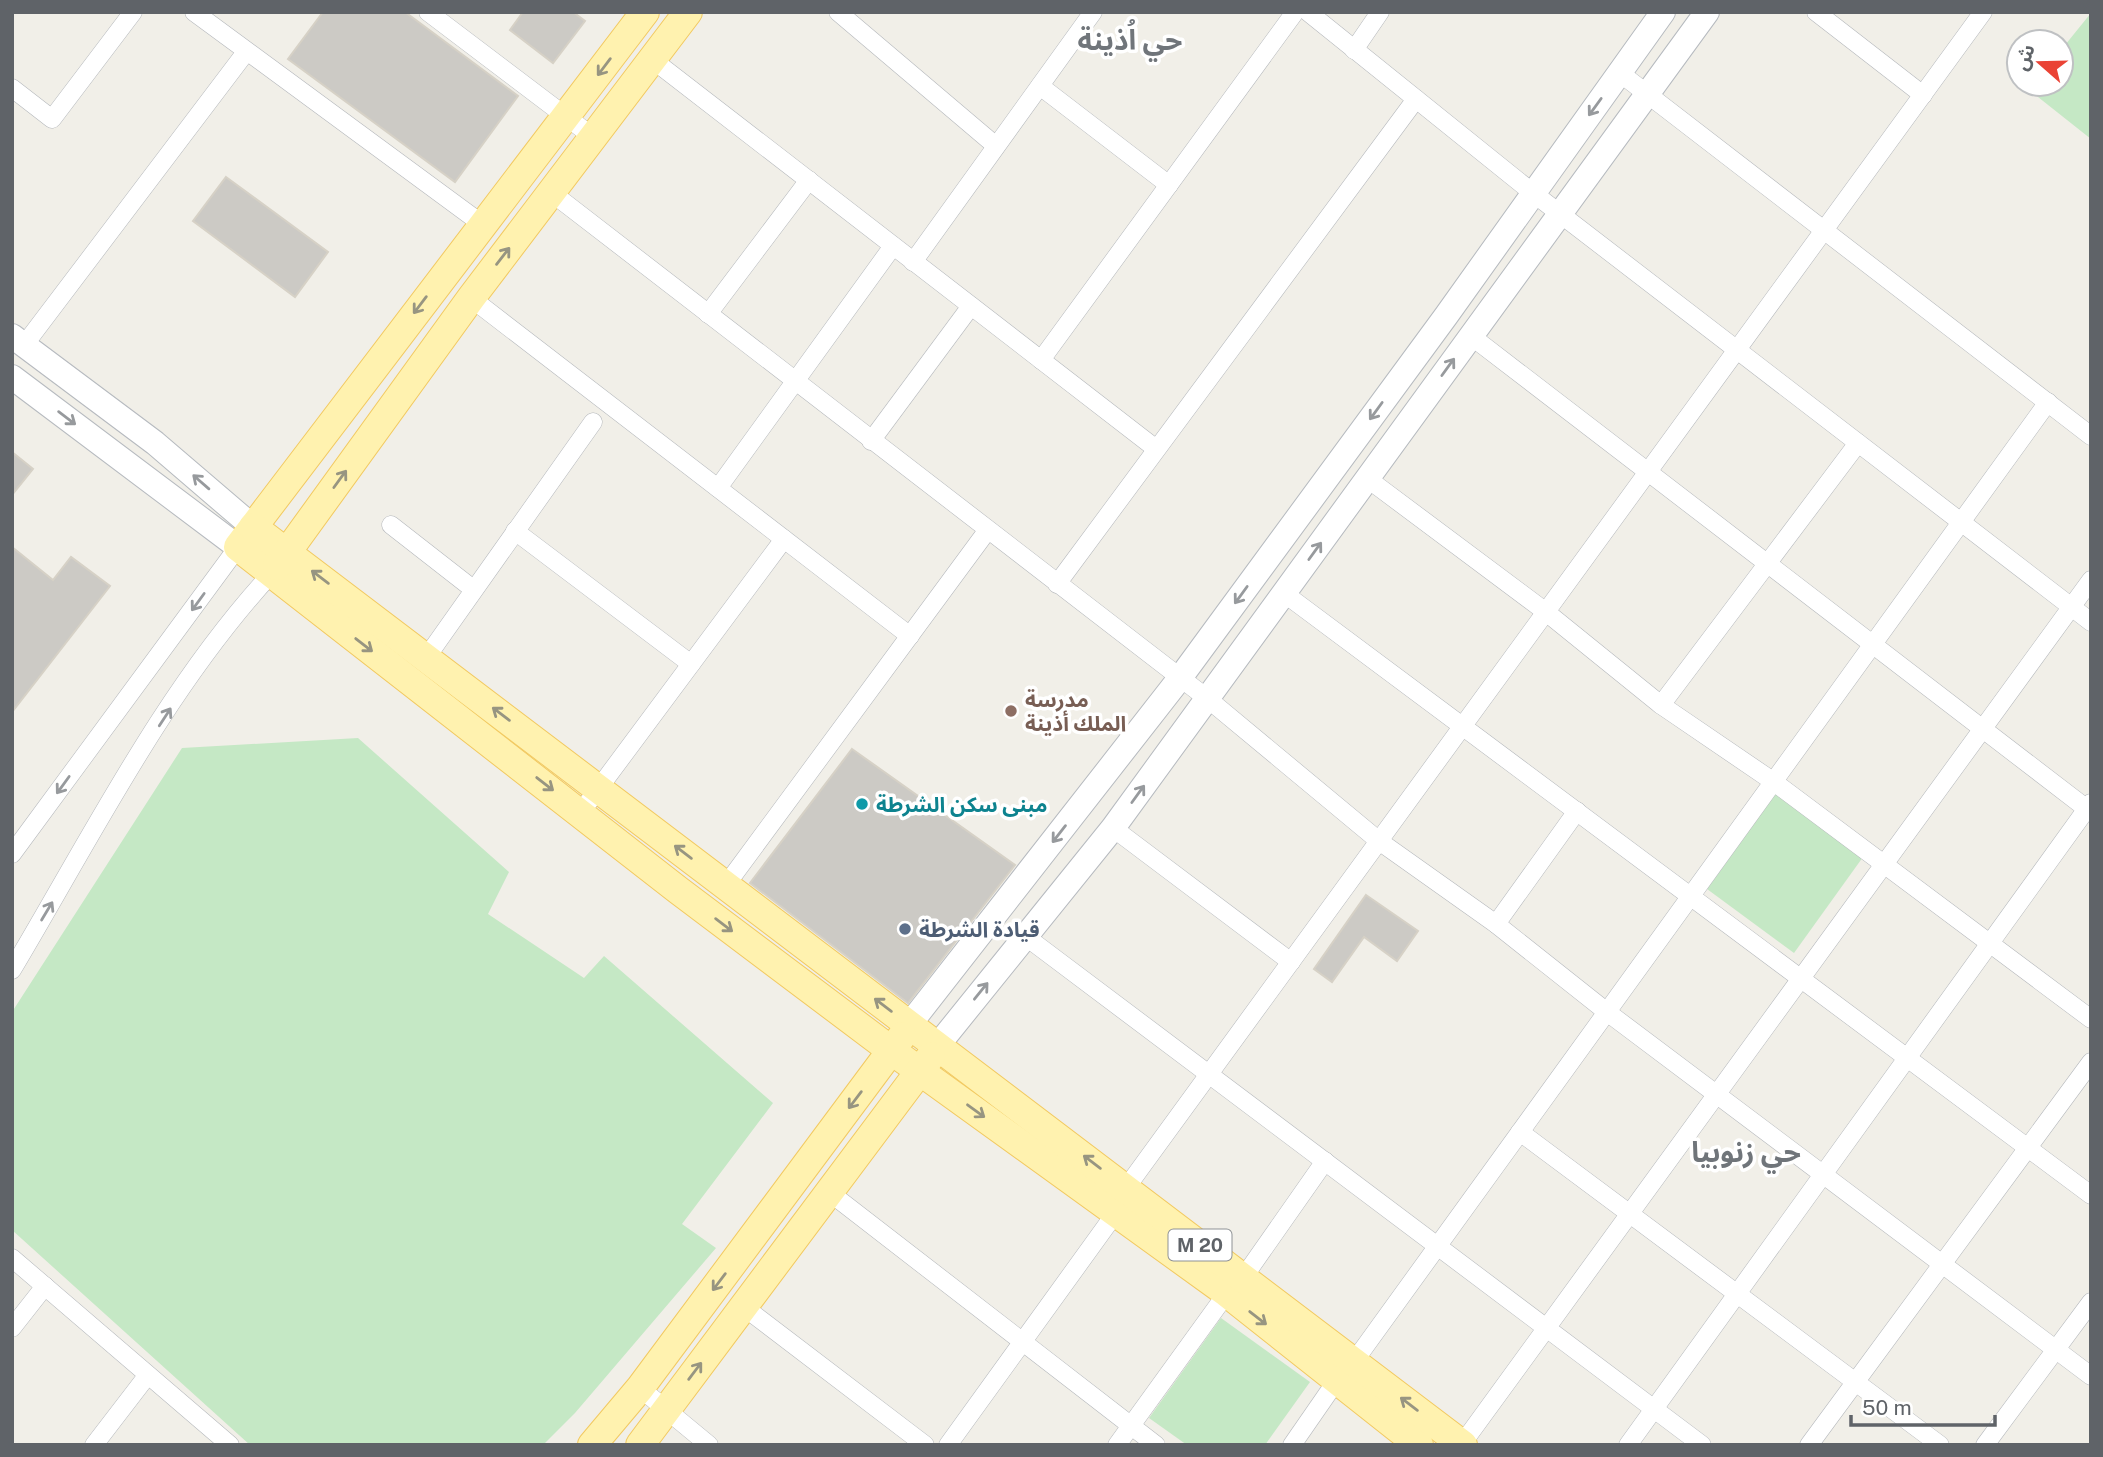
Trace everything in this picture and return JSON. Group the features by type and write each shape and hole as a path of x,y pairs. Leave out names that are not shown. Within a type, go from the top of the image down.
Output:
{"main road":[{"path":"645,12 245,537 678,890 921,1071"},
{"path":"279,563 471,298 688,12"},
{"path":"279,563 426,658 938,1045 640,1445"},
{"path":"592,1445 639,1388 909,1025"},
{"name":"M 20","path":"938,1045 1122,1200 1345,1372 1419,1445"},
{"name":"M 20","path":"921,1071 1122,1200"},
{"name":"M 20","path":"1345,1372 1463,1444"}],"street":[{"path":"12,88 52,119 133,12"},
{"path":"194,12 482,224"},
{"path":"428,12 593,137"},
{"path":"838,12 996,146"},
{"path":"913,262 1093,12"},
{"path":"1041,360 1296,12"},
{"path":"1308,12 1533,192 2091,622"},
{"path":"1354,50 1380,12"},
{"path":"909,1025 1180,678 1446,316 1663,12"},
{"path":"938,1045 1113,828 1707,12"},
{"path":"1816,12 1923,95"},
{"path":"948,1445 1209,1074 1983,12"},
{"path":"245,537 155,443 19,340 246,52"},
{"path":"653,60 1155,448"},
{"path":"1619,73 2091,436"},
{"path":"1040,86 1169,185"},
{"path":"1057,584 1155,448 1416,99"},
{"path":"708,314 809,180"},
{"path":"552,193 1208,699 1380,841 1496,925 1716,1095 2091,1376"},
{"path":"718,488 893,246"},
{"path":"471,298 910,636"},
{"path":"871,440 971,306"},
{"path":"1446,316 1647,473 2089,808 1628,1445"},
{"path":"12,377 245,537"},
{"path":"1292,1445 2048,402"},
{"path":"426,658 593,422"},
{"path":"1661,705 1858,443"},
{"path":"1368,479 1546,612 1661,705 1774,782 2091,1018"},
{"path":"391,525 473,589"},
{"path":"515,531 691,664"},
{"path":"726,885 987,531"},
{"path":"12,854 245,537"},
{"path":"581,812 784,539"},
{"path":"12,970 184,686 225,628 279,563"},
{"path":"1463,1444 2091,580"},
{"path":"1285,594 2091,1195"},
{"path":"1496,925 1577,811"},
{"path":"1113,828 1291,962"},
{"path":"1025,936 1702,1445"},
{"path":"1810,1445 2091,1062"},
{"path":"1520,1132 1940,1445"},
{"path":"1117,1445 1325,1161"},
{"path":"829,1192 1156,1445"},
{"path":"12,1258 230,1445"},
{"path":"12,1328 44,1286"},
{"path":"1985,1445 2091,1302"},
{"path":"744,1307 925,1445"},
{"path":"94,1445 147,1376"},
{"path":"639,1388 709,1445"}],"green space":[{"path":"2091,13 2091,139 2039,98 2075,98 2075,33"},
{"path":"358,738 509,872 488,914 584,978 604,956 773,1103 682,1224 716,1248 575,1413 543,1445 250,1445 12,1230 12,1012 182,748"},
{"path":"1776,793 1863,857 1794,953 1707,889"},
{"path":"1221,1318 1310,1382 1265,1445 1187,1445 1149,1418"}],"building":[{"path":"323,12 405,12 518,96 455,182 288,59"},
{"path":"523,12 573,12 585,21 553,63 510,30"},
{"path":"226,177 328,252 295,297 193,221"},
{"path":"12,452 33,469 12,495"},
{"path":"12,547 53,580 71,557 110,586 12,712"},
{"path":"852,749 1015,865 908,1003 750,883"},
{"path":"1366,895 1418,931 1397,961 1364,937 1332,982 1314,969"}],"place":[{"name":"مدرسة الملك أذينة","path":"1011,711"},
{"name":"مبنى سكن الشرطة","path":"862,804"},
{"name":"قيادة الشرطة","path":"905,929"}],"district":[{"name":"حي اُذينة","path":"1130,39"},
{"name":"حي زنوبيا","path":"1746,1151"}]}
